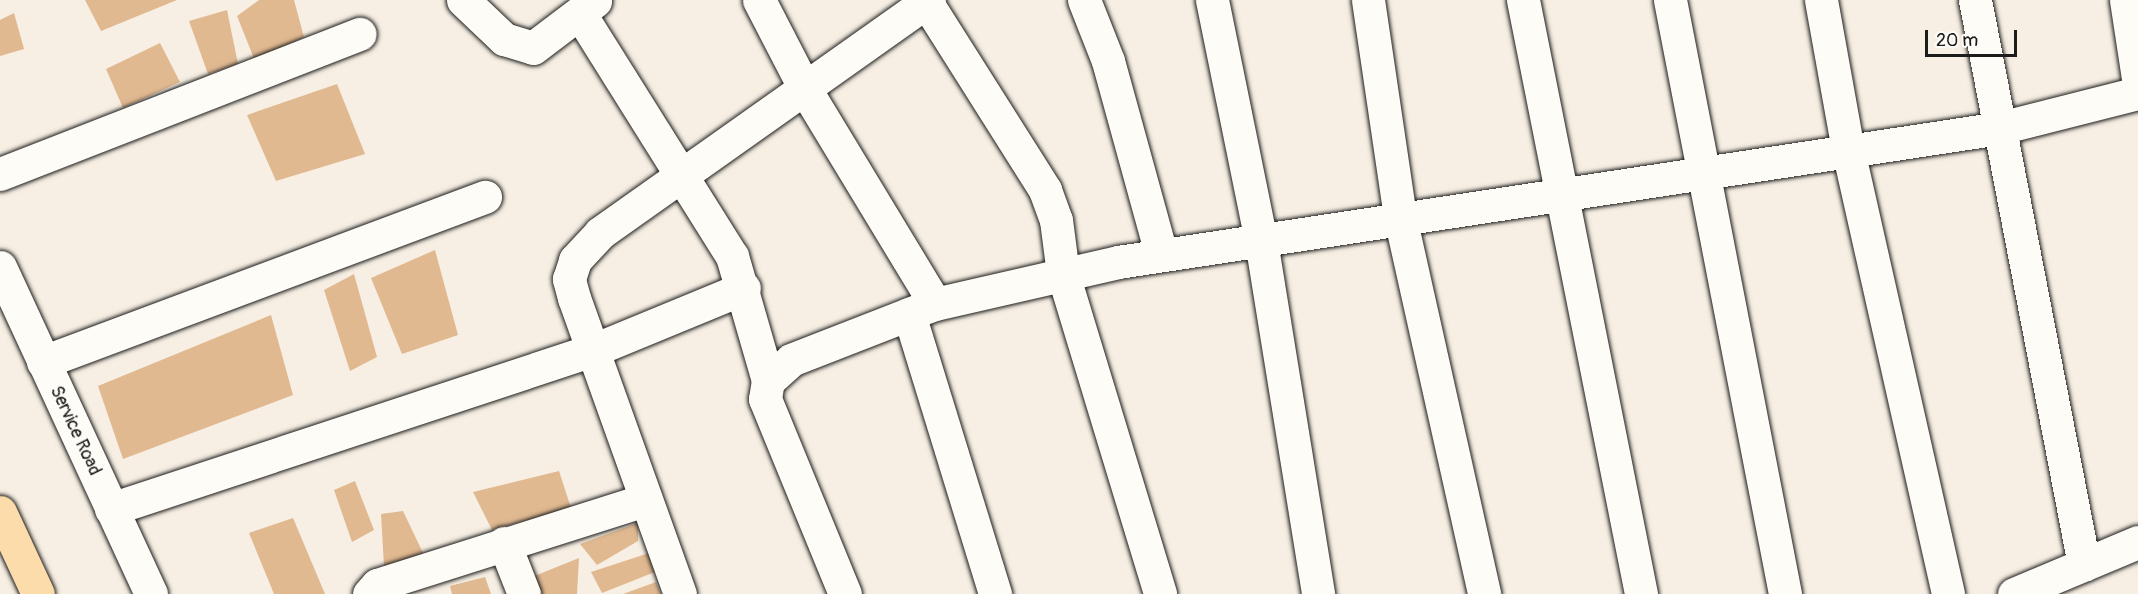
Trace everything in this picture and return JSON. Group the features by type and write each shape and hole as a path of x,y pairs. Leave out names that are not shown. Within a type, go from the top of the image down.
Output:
{"highway":[{"path":"0,512 38,594"}],"street":[{"path":"463,0 504,39 533,48 588,7 686,175 744,288 768,381 765,399 771,424 845,594"},
{"path":"759,0 922,309 995,594"},
{"path":"1084,0 1108,61 1161,254"},
{"path":"1212,0 1261,241 1318,594"},
{"path":"1368,0 1400,217 1484,594"},
{"path":"1523,0 1641,594"},
{"path":"1670,0 1785,594"},
{"path":"1821,0 1848,150 1948,594"},
{"path":"1975,0 2084,565"},
{"path":"2126,0 2138,78"},
{"path":"680,594 645,500 596,349 574,298 569,279 575,260 600,233 686,175 927,1 1045,190 1056,220 1063,274 1160,594"},
{"path":"0,174 360,34"},
{"path":"768,381 791,360 922,309 1063,274 1161,254 1261,241 1400,217 2000,128 2138,93"},
{"path":"43,362 485,197"},
{"name":"Service Road","path":"0,267 151,594"},
{"path":"111,509 596,349 744,288"},
{"path":"369,594 377,585 645,500"},
{"path":"2014,594 2138,542"},
{"path":"504,543 524,594"}],"building":[{"path":"85,0 177,0 101,31"},
{"path":"259,0 294,0 304,37 255,61 237,16"},
{"path":"227,10 238,64 208,74 189,21"},
{"path":"14,13 24,49 0,56 0,20"},
{"path":"160,43 180,82 123,108 106,69"},
{"path":"337,84 365,154 276,181 247,115"},
{"path":"435,250 458,335 402,354 371,278"},
{"path":"354,274 377,357 350,371 324,290"},
{"path":"271,315 293,395 123,459 98,386"},
{"path":"559,471 571,508 492,530 473,492"},
{"path":"355,481 374,530 352,542 334,490"},
{"path":"403,511 424,555 384,566 381,514"},
{"path":"293,518 325,594 274,594 249,533"},
{"path":"638,523 638,541 597,565 580,544"},
{"path":"649,553 655,572 602,593 591,572"},
{"path":"579,558 577,594 536,594 532,577"},
{"path":"485,577 491,594 452,594 450,586"},
{"path":"656,582 661,594 623,594"}]}
